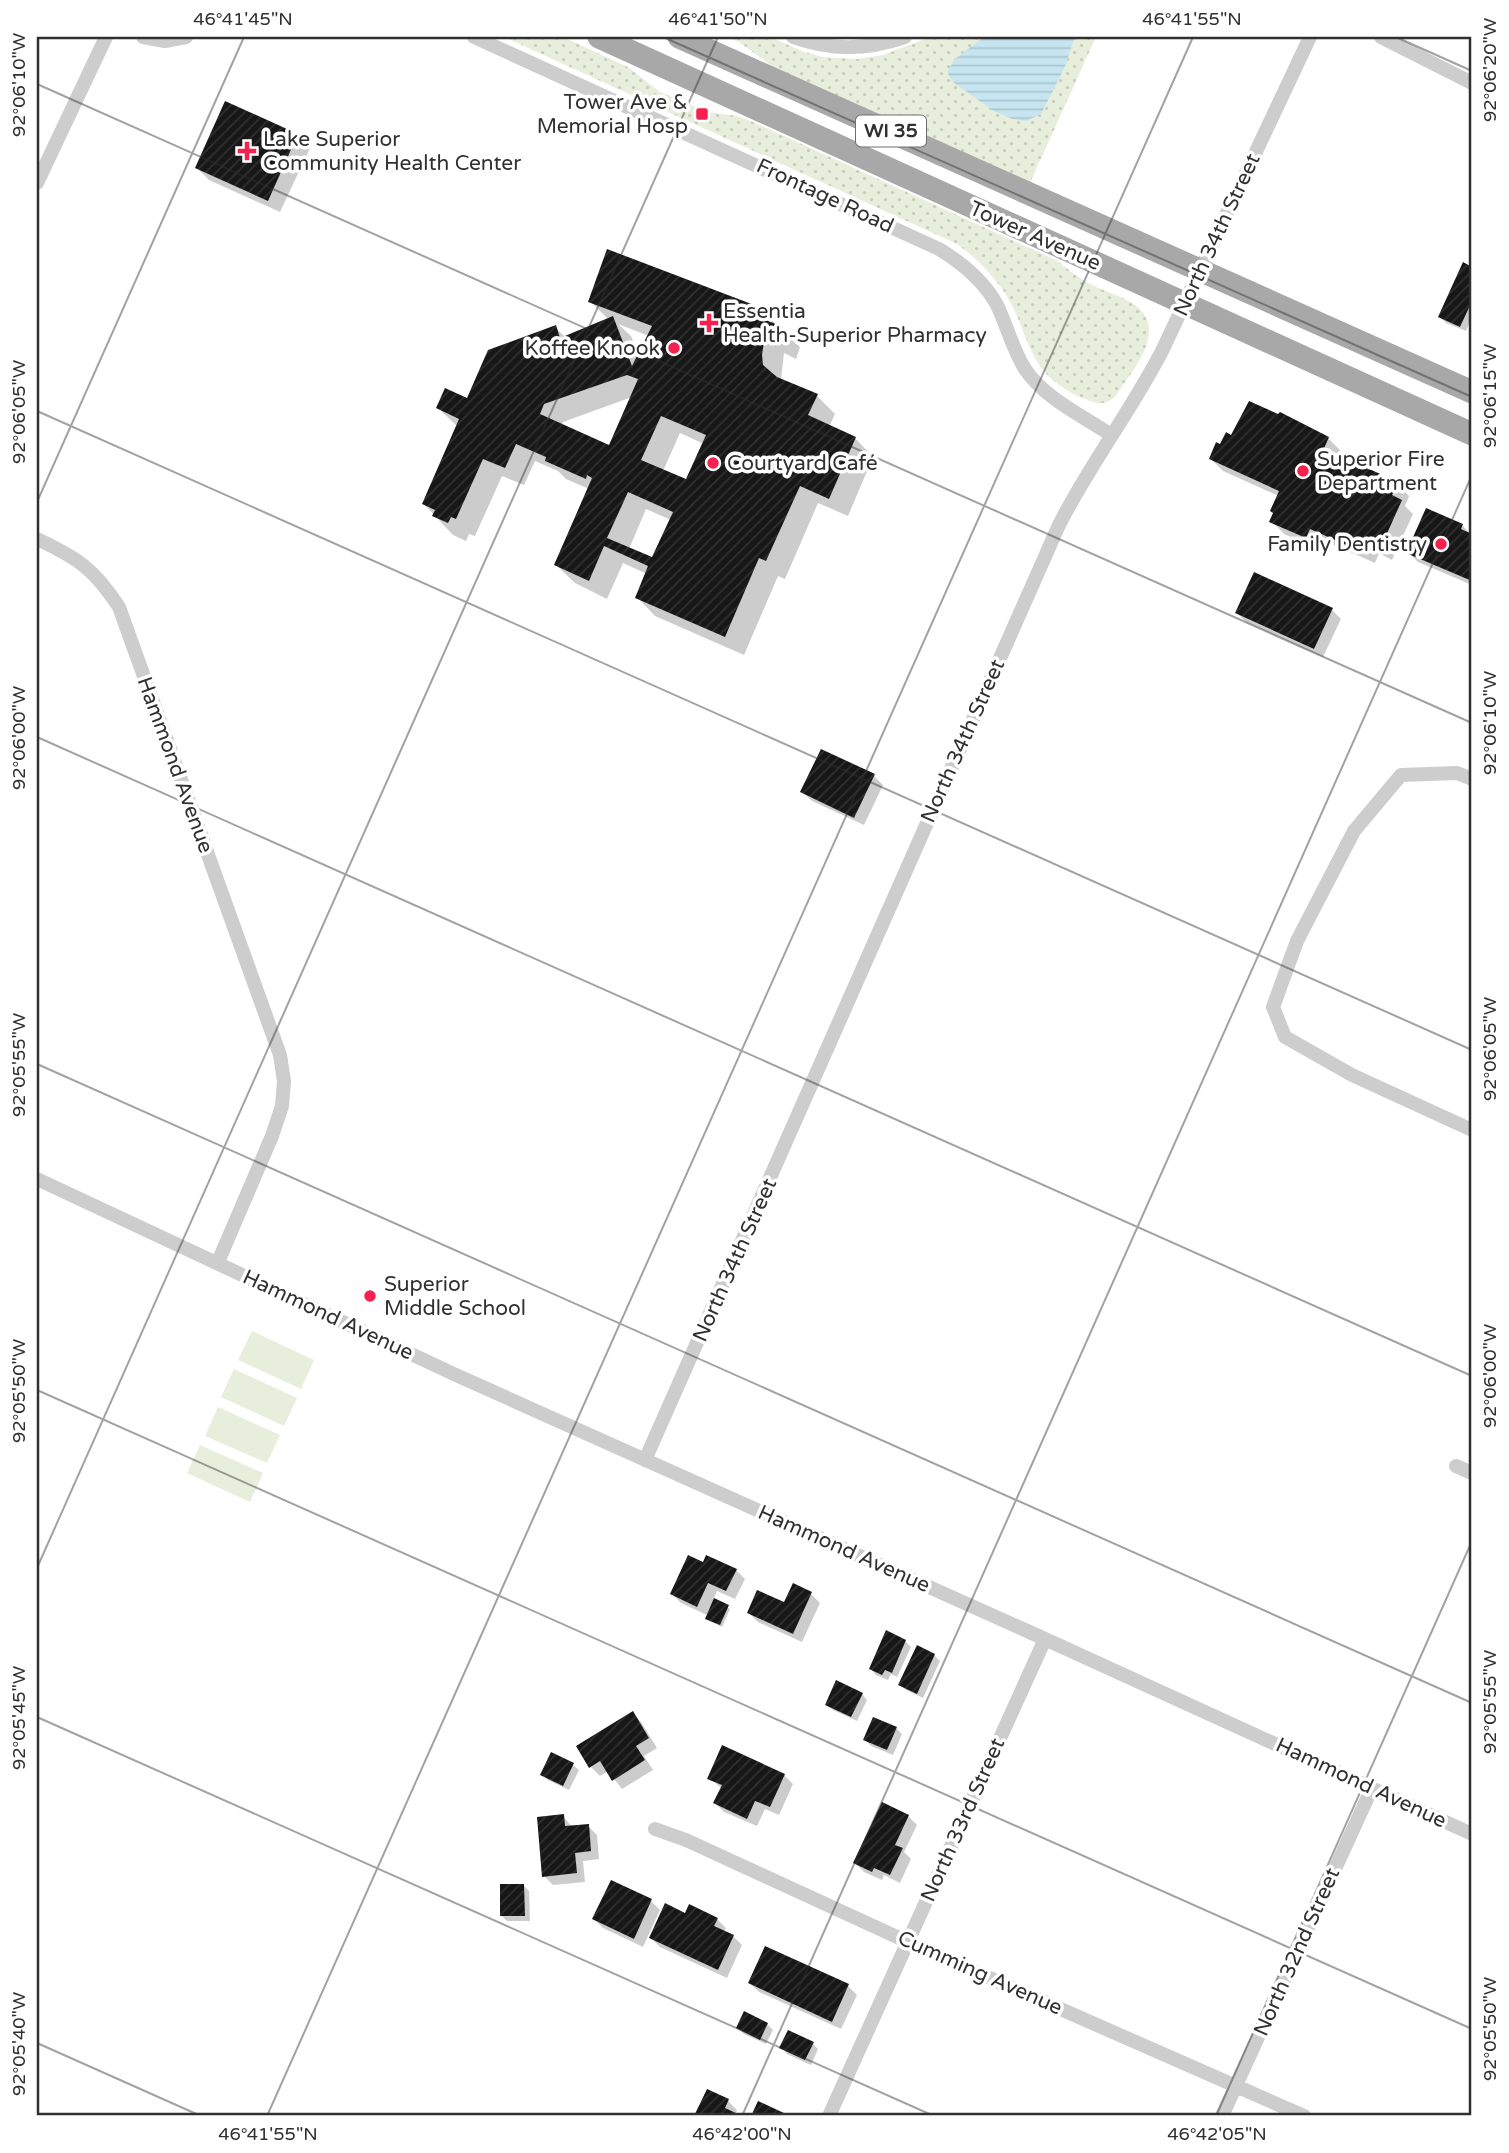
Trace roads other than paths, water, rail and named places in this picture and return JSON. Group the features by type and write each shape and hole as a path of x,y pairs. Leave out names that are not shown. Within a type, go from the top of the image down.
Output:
{"main road":[{"name":"Tower Avenue","path":"599,37 1472,435"},
{"name":"Tower Avenue","path":"679,37 1472,393"}],"street":[{"path":"37,183 106,37"},
{"path":"143,37 165,41 187,37"},
{"name":"Frontage Road","path":"474,37 839,202 951,256 967,268 988,291 997,305 1025,369 1036,383 1111,435"},
{"path":"793,37 819,45 847,48 877,45 905,37"},
{"name":"North 34th Street","path":"645,1460 1056,533 1079,487 1150,374 1310,37"},
{"path":"1381,37 1472,83"},
{"name":"Hammond Avenue","path":"37,539 67,552 86,566 102,582 119,607 280,1055 284,1081 282,1106 272,1136 218,1262"},
{"path":"1472,779 1457,773 1401,775 1354,831 1297,941 1273,1007 1285,1037 1352,1075 1472,1129"},
{"name":"Hammond Avenue","path":"37,1179 456,1375 1472,1834"},
{"path":"1456,1466 1472,1473"},
{"name":"North 33rd Street","path":"829,2116 1045,1639"},
{"name":"North 32nd Street","path":"1223,2116 1372,1788"},
{"name":"Cumming Avenue","path":"655,1829 686,1840 1304,2116"}],"water":[{"path":"984,37 1075,37 1064,69 1041,114 1026,121 1012,119 992,110 953,82 947,72 955,59"}],"place":[{"name":"Tower Ave & Memorial Hosp","path":"702,114"},
{"name":"Lake Superior Community Health Center","path":"247,151"},
{"name":"Essentia Health-Superior Pharmacy","path":"709,323"},
{"name":"Koffee Knook","path":"674,348"},
{"name":"Courtyard Café","path":"713,463"},
{"name":"Superior Fire Department","path":"1303,471"},
{"name":"Family Dentistry","path":"1441,544"},
{"name":"Superior Middle School","path":"370,1296"}]}
